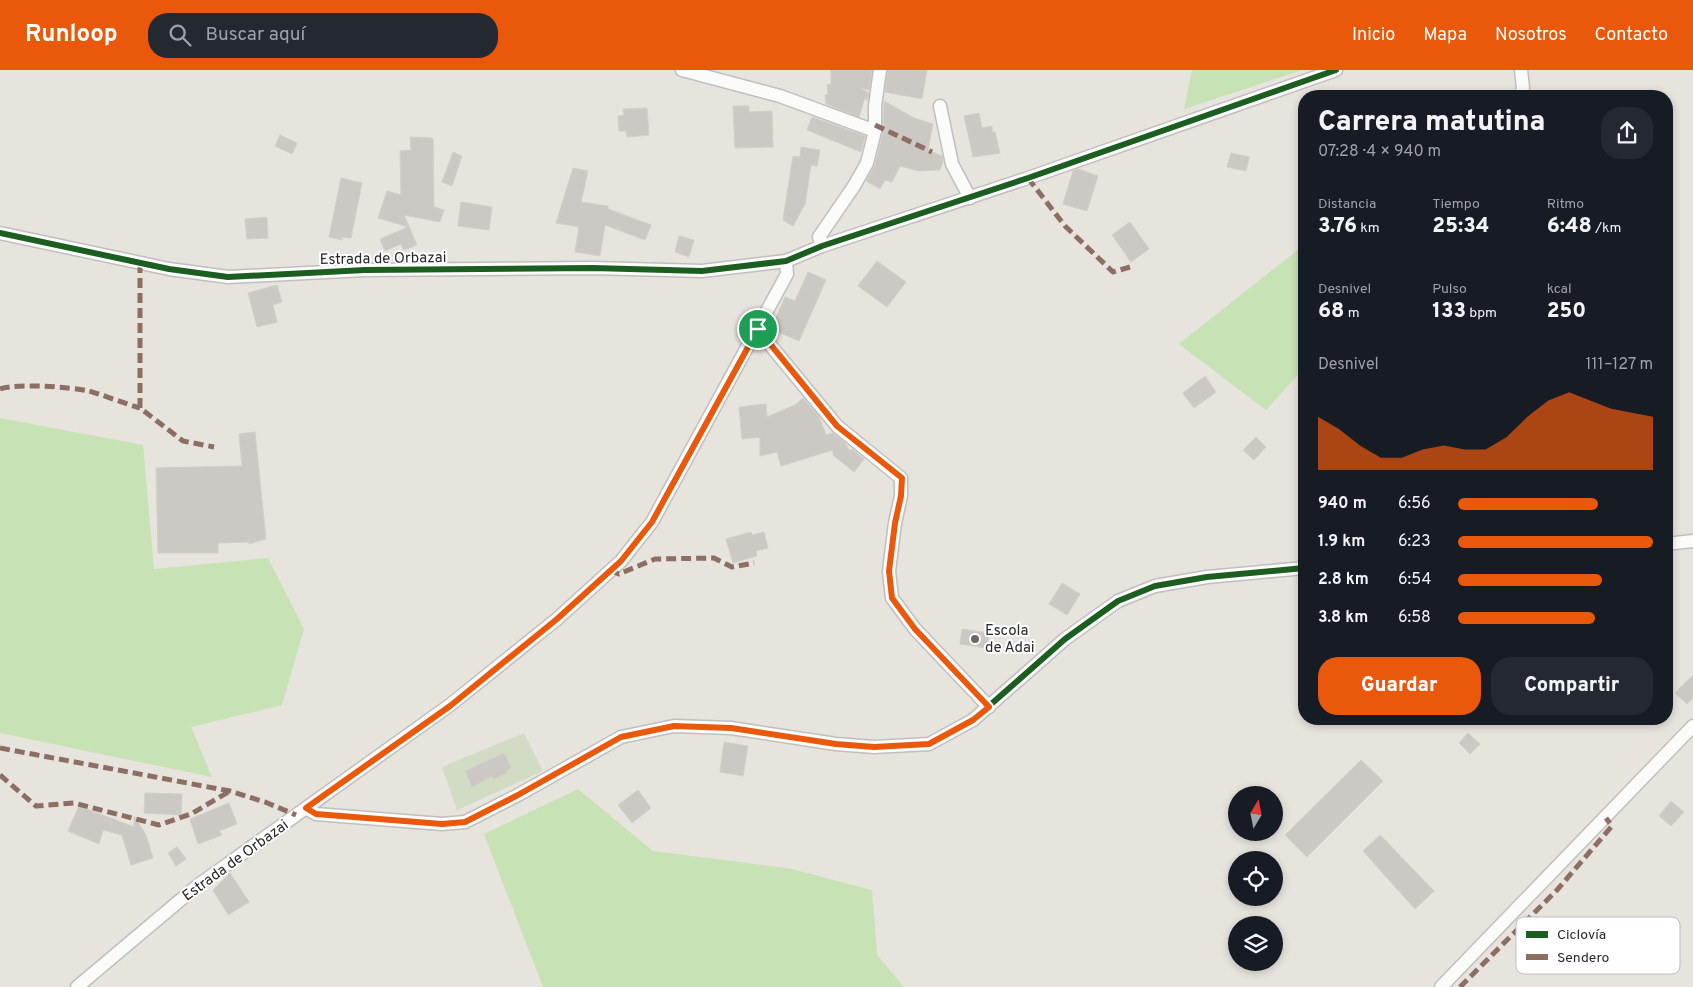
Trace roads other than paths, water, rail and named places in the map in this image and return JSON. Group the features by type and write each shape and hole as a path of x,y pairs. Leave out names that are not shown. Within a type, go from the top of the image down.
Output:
{"street":[{"path":"682,70 780,96 875,131"},
{"path":"822,246 819,237 854,186 867,163 875,131 875,106 880,70"},
{"name":"Estrada de Orbazai","path":"0,233 169,269 228,277 365,270 593,268 702,270 771,263 786,261 822,246 970,198 1336,70"},
{"path":"1522,70 1522,90"},
{"path":"940,106 952,164 970,198"},
{"name":"Estrada de Orbazai","path":"77,987 197,886 450,706 557,619 621,561 652,522 787,274 786,261"},
{"path":"758,329 837,426 902,478 901,496 895,523 889,571 892,598 915,629 989,707"},
{"path":"1673,543 1693,541"},
{"path":"306,808 316,814 442,824 465,822 518,795 621,737 674,726 731,728 836,744 864,746 929,744 973,720 1066,639 1118,601 1155,586 1208,577 1298,569"},
{"path":"1441,987 1693,726"},
{"path":"324,795 336,815"}],"place":[{"name":"Escola de Adai","path":"975,639"}]}
